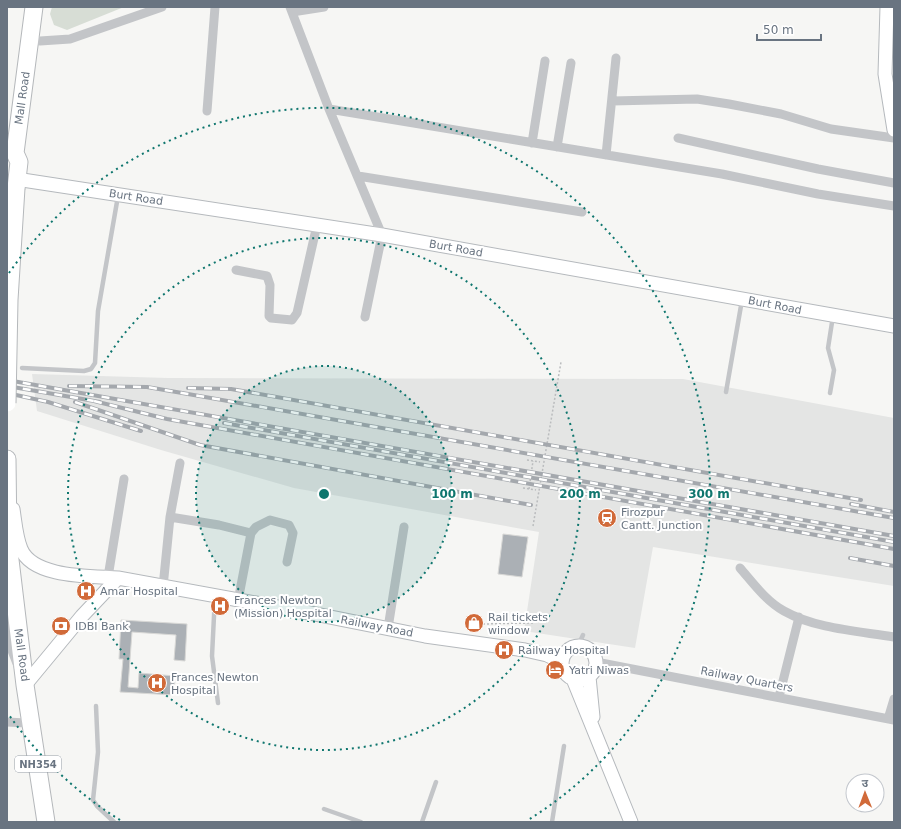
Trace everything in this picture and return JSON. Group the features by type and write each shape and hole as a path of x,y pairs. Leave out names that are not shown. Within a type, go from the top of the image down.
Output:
{"highway":[{"name":"Mall Road","path":"7,403 9,300 16,184 19,162 15,153 34,7"},
{"path":"19,162 24,154 45,7"},
{"name":"Mall Road","path":"7,461 8,543 25,679 46,822"},
{"name":"Mall Road","path":"29,706 26,723 26,744 35,822"}],"street":[{"path":"40,41 70,39 162,7"},
{"path":"207,110 215,7"},
{"path":"324,7 291,10 329,109 382,235 365,317"},
{"path":"887,7 890,26 885,74 894,130"},
{"path":"606,155 616,58"},
{"path":"532,143 545,61"},
{"path":"557,147 571,63"},
{"path":"612,101 697,99 781,114 831,129 894,138"},
{"path":"329,109 722,174 818,194 894,206"},
{"path":"678,138 834,172 894,183"},
{"path":"358,176 582,212"},
{"name":"Burt Road","path":"16,184 119,194 382,235 894,326"},
{"path":"236,270 267,276 270,285 269,316 271,318 292,320 297,313 317,225"},
{"name":"Railway Road","path":"7,461 21,549 27,558 38,567 52,571 113,578 215,596 425,636 525,650 547,655 562,662"},
{"path":"163,587 170,517 180,463"},
{"path":"7,611 12,653 25,679 82,616 113,578 124,479"},
{"path":"170,517 219,525 251,533"},
{"path":"238,601 251,533 256,527 270,520 289,525 293,533 286,562"},
{"path":"388,628 404,527"},
{"path":"740,568 766,597 783,611 836,628 894,637"},
{"path":"779,697 799,617"},
{"path":"580,640 594,654 596,662 595,669 589,677 582,680 574,679 565,673 562,662 564,654 580,640"},
{"name":"Railway Quarters","path":"596,662 891,719"},
{"path":"589,677 595,735"},
{"path":"574,679 595,735 631,822"},
{"path":"891,719 894,699"},
{"path":"7,722 26,723"}],"lane":[{"path":"22,368 84,371 91,369 95,364 98,311 119,194"},
{"path":"726,392 742,298"},
{"path":"830,393 834,370 828,353 833,316"},
{"path":"215,596 212,656 218,703"},
{"path":"96,706 98,752 93,800 97,806 114,822"},
{"path":"552,822 564,746"},
{"path":"422,822 436,782"},
{"path":"324,809 360,822"}],"path":[{"path":"534,526 561,362"},
{"path":"527,460 540,462"},
{"path":"529,489 533,461"},
{"path":"523,488 536,490"},
{"path":"483,624 533,623"}],"shaded area":[{"path":"52,7 124,7 67,30 54,25 50,14"},
{"path":"32,374 168,378 683,379 894,418 894,586 653,547 635,648 524,631 539,532 294,488 161,450 37,411"}],"building":[{"path":"503,534 528,537 522,577 498,574"},
{"path":"121,620 187,624 185,661 174,660 176,635 132,632 128,687 138,688 139,673 175,676 174,695 120,692 123,659 119,659"}],"railway":[{"path":"7,380 894,536"},
{"path":"7,386 100,402"},
{"path":"69,386 147,387 894,518"},
{"path":"188,388 231,389 861,500"},
{"path":"7,393 48,402 141,431"},
{"path":"94,401 167,419 894,549"},
{"path":"75,402 200,445 531,505"},
{"path":"224,423 894,542"},
{"path":"851,504 894,512"},
{"path":"850,558 894,566"}],"place":[{"name":"Firozpur Cantt. Junction","path":"607,518"},
{"name":"Amar Hospital","path":"86,591"},
{"name":"Frances Newton (Mission) Hospital","path":"220,606"},
{"name":"Rail tickets window","path":"474,623"},
{"name":"IDBI Bank","path":"61,626"},
{"name":"Railway Hospital","path":"504,650"},
{"name":"Yatri Niwas","path":"555,670"},
{"name":"Frances Newton Hospital","path":"157,683"}]}
